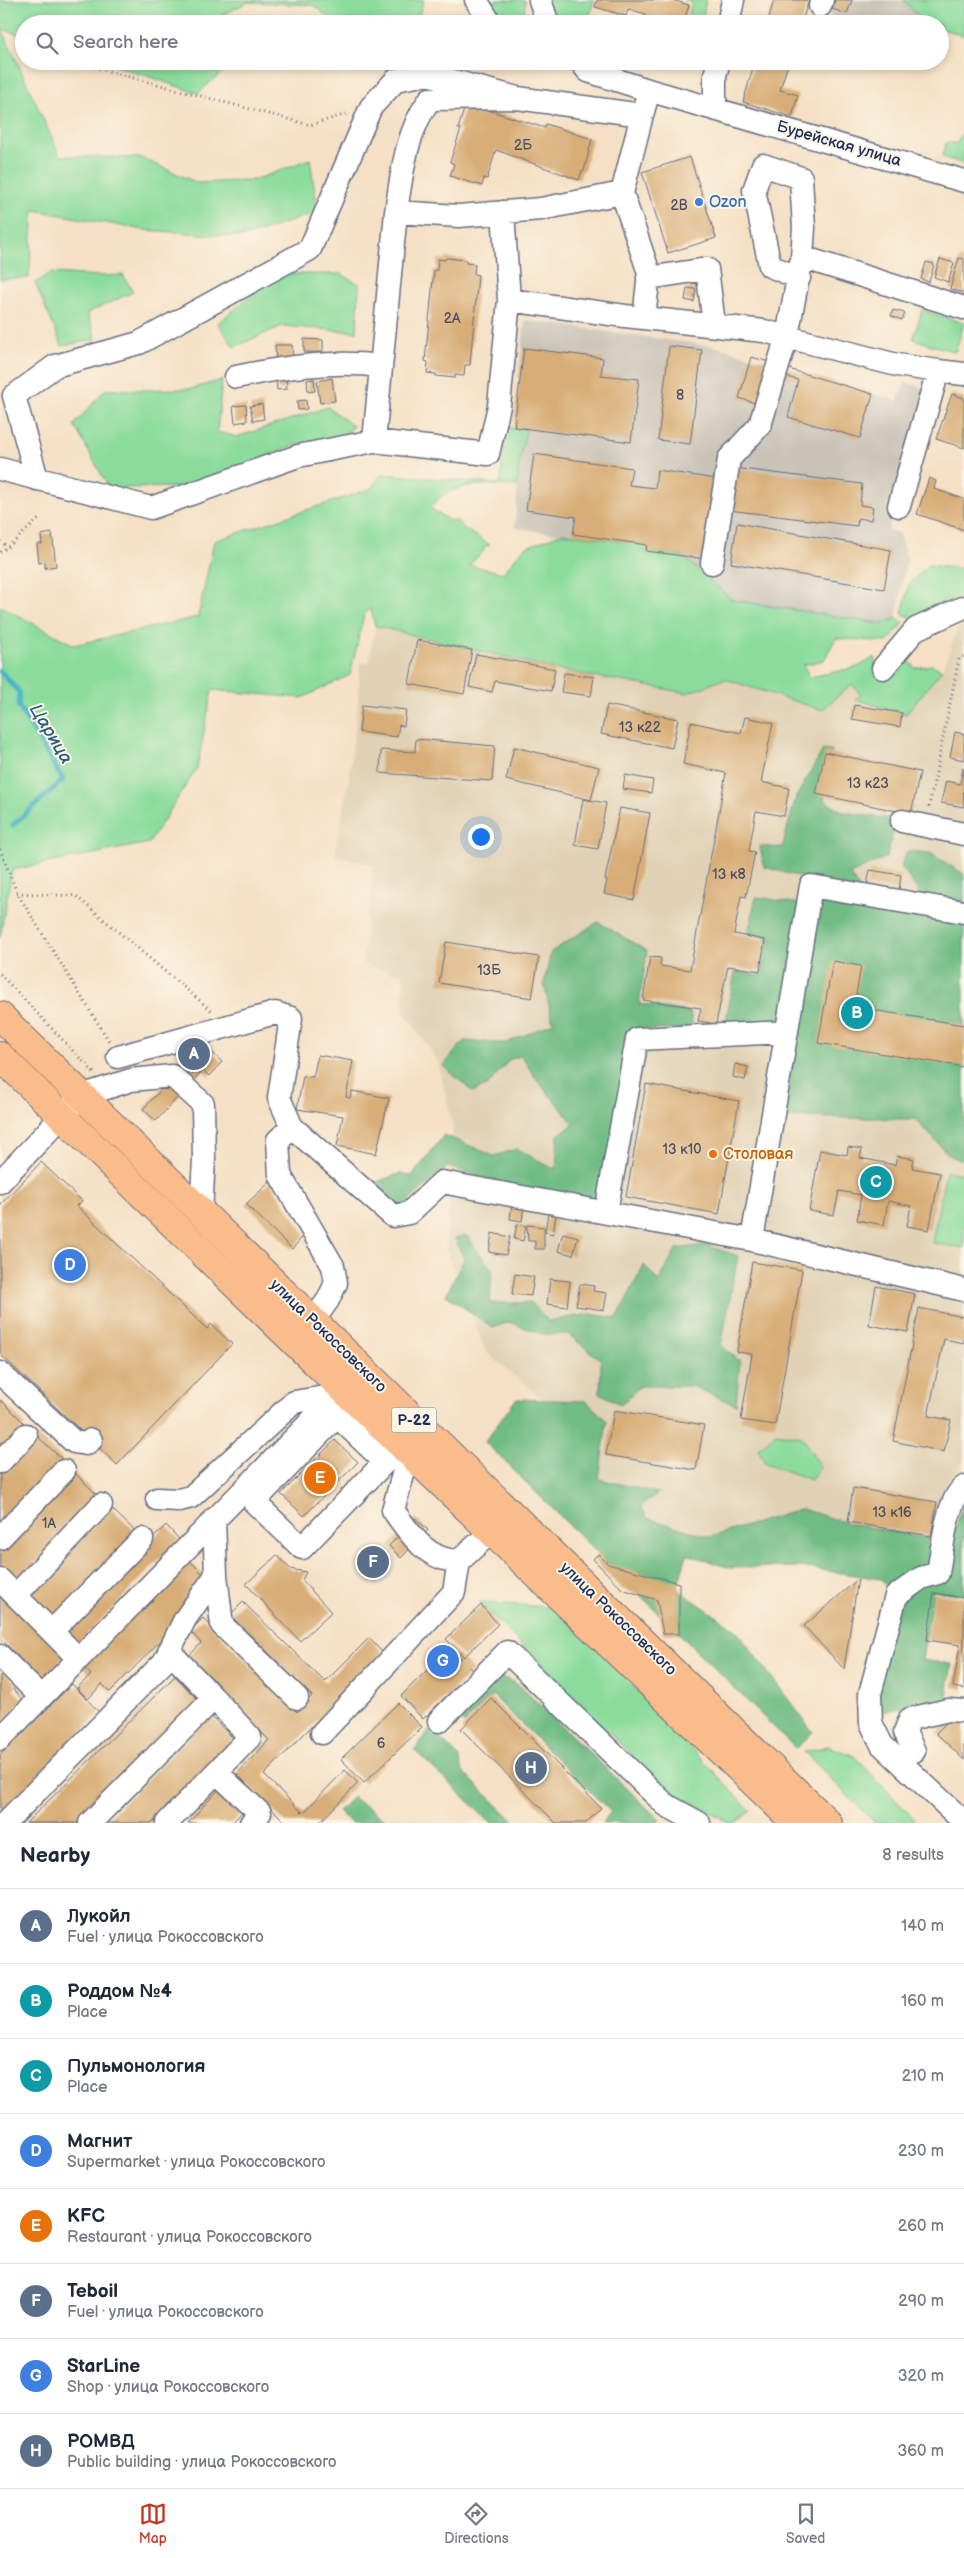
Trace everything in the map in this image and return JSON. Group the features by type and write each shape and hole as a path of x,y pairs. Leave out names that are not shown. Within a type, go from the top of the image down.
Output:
{"highway":[{"name":"улица Рокоссовского","path":"0,1016 828,1823"},
{"name":"улица Рокоссовского","path":"0,1056 62,1116 339,1400 409,1453 796,1823"}],"street":[{"path":"476,0 485,15"},
{"path":"540,0 545,15"},
{"path":"730,15 733,0"},
{"name":"Бурейская улица","path":"595,70 648,90 964,181"},
{"path":"715,108 716,70"},
{"path":"37,479 14,396 54,366 140,343 310,249 371,107 396,80 427,74 517,98 642,116"},
{"path":"644,318 649,273 622,193 648,90"},
{"path":"374,441 396,212 405,157 418,116 430,99 517,98"},
{"path":"396,212 459,216 541,209 622,193"},
{"path":"0,469 151,508 298,456 374,441 488,454 499,406 509,300 503,212"},
{"path":"712,563 730,459 760,425 787,336 801,267 964,308"},
{"path":"648,278 707,269 714,324"},
{"path":"509,300 644,318 714,324 787,336 897,366 964,374"},
{"path":"236,377 272,370 350,362 382,366"},
{"path":"899,506 938,371"},
{"path":"883,668 916,629 964,607"},
{"path":"902,821 964,834"},
{"path":"752,1240 811,886 964,912"},
{"path":"118,1057 275,1013 291,1018 279,1098 292,1127 393,1216 409,1212 442,1182 752,1240 964,1290"},
{"path":"606,1212 637,1039 787,1032"},
{"path":"3,1173 81,1096 131,1080 172,1076 203,1104 204,1159 201,1212"},
{"path":"292,1127 278,1140 280,1175 333,1266 336,1283 328,1300 312,1321"},
{"path":"0,1373 74,1442 86,1444 92,1440"},
{"path":"339,1400 385,1462 302,1548 254,1502 339,1400"},
{"path":"157,1499 179,1500 191,1497 294,1402 339,1400"},
{"path":"0,1739 214,1520 339,1400"},
{"path":"0,1462 26,1435"},
{"path":"409,1453 394,1510 413,1538 437,1558 459,1561"},
{"path":"0,1538 64,1470"},
{"path":"964,1487 959,1491 951,1506 938,1573 921,1578 896,1596 870,1694 871,1723 882,1745 964,1822"},
{"path":"16,1595 101,1505"},
{"path":"214,1520 216,1575 222,1625 297,1698"},
{"path":"322,1733 454,1592 459,1561 492,1531"},
{"path":"52,1631 142,1538"},
{"path":"5,1823 164,1662 185,1619 216,1575"},
{"path":"0,1580 78,1658"},
{"path":"167,1823 250,1737 169,1651"},
{"path":"439,1721 507,1652 666,1805 673,1818 699,1823"},
{"path":"0,1656 41,1696"},
{"path":"90,1823 214,1698"},
{"path":"914,1751 905,1732 910,1719 948,1710 964,1711"},
{"path":"216,1772 260,1813 251,1823"}],"path":[{"path":"104,70 310,125 371,107"},
{"path":"0,552 41,517"},
{"path":"0,542 8,547"},
{"path":"925,825 959,659 964,656"},
{"path":"0,848 17,893 118,1057"},
{"path":"17,893 76,896 229,1026"},
{"path":"0,974 108,1088"}],"shaded area":[{"path":"806,0 964,0 964,36 949,31 949,15 830,15"},
{"path":"525,320 718,347 897,401 906,382 930,391 888,530 899,533 907,559 896,618 883,624 732,600 682,556 646,551 646,545 515,528 519,463 526,429 514,427"},
{"path":"960,623 964,624 964,1461 949,1479 934,1572 712,1551 628,1551 598,1479 560,1413 486,1352 446,1250 453,1128 438,1061 404,1012 403,975 363,964 373,865 335,855 349,777 358,701 360,662 369,663 375,626 555,669 687,693 725,679 821,710 852,683 861,695 855,698 942,670"}],"green space":[{"path":"0,0 424,0 419,15 326,15 313,5 248,2 222,15 15,15 15,33 2,29 15,57 15,70 21,70 60,156 141,158 198,183 255,180 310,159 318,212 244,237 144,230 34,210 29,278 0,279"},
{"path":"486,0 525,0 524,15 503,15"},
{"path":"546,0 594,0 590,15 549,15"},
{"path":"685,0 706,0 703,15 689,15 692,2"},
{"path":"904,0 964,0 964,36 949,31 949,15 917,15"},
{"path":"128,70 225,70 198,93"},
{"path":"964,129 964,164 942,157 946,143 957,143"},
{"path":"51,273 101,276 123,275 133,292 87,313 96,339 62,346 35,283"},
{"path":"277,274 341,274 359,284 357,332 282,326 234,347 218,323"},
{"path":"922,310 964,323 955,352 913,339"},
{"path":"222,380 217,432 237,437 328,407 353,426 337,446 295,445 187,487 109,488 74,425 105,390 191,389"},
{"path":"506,427 526,429 519,463 517,486 481,485 459,488 439,499 430,508 450,521 457,521 466,530 490,545 483,548 484,551 469,565 503,573 524,548 563,533 647,545 646,551 682,556 732,600 883,624 896,618 904,623 887,642 836,638 824,660 803,665 810,677 858,667 875,657 877,673 909,661 915,668 932,665 942,670 906,714 855,699 861,695 852,684 822,710 725,679 687,693 555,669 375,626 371,609 364,614 350,675 302,698 212,690 197,768 149,843 12,870 0,938 0,606 74,645 198,617 214,541 370,489 382,474 500,484"},
{"path":"928,565 964,569 964,594 917,619 902,614 909,584"},
{"path":"823,750 832,751 824,800 843,812 896,820 887,857 850,874 870,907 922,897 901,866 907,851 930,853 964,874 964,1160 951,1157 915,1119 785,1117 797,1023 725,1026 735,972 761,976 768,937 748,933 756,897 820,907 823,883 764,867 760,846 782,848 796,797"},
{"path":"598,922 647,951 639,1004 690,1012 693,1029 631,1030 603,1190 582,1213 502,1183 448,1167 403,1206 393,1206 368,1185 401,1173 412,1176 444,1135 494,1156 517,1149 556,1170 558,1135 574,1124 537,1080 521,1056 510,1059 488,1085 473,1092 443,1066 464,1041 506,1043 553,1023 544,984 551,952"},
{"path":"946,1171 964,1174 964,1248 932,1243"},
{"path":"466,1235 492,1270 490,1303 532,1303 548,1321 591,1314 617,1318 644,1265 659,1282 676,1249 706,1245 738,1256 721,1345 740,1361 736,1405 692,1386 640,1386 621,1405 600,1393 601,1360 568,1334 543,1334 509,1322 493,1328 446,1295 464,1259 455,1238"},
{"path":"516,1399 586,1401 607,1421 599,1479 658,1493 641,1506 647,1518 710,1537 802,1509 847,1523 951,1543 964,1501 964,1595 933,1591 922,1660 952,1664 946,1703 882,1711 875,1693 900,1600 881,1579 800,1567 730,1568 687,1554 677,1589 735,1629 813,1732 796,1749 485,1442"},
{"path":"776,1433 802,1437 820,1467 811,1480 765,1463 758,1449"},
{"path":"479,1602 559,1608 751,1811 735,1823 731,1823 665,1789"},
{"path":"493,1672 520,1686 660,1820 657,1823 602,1823 611,1812 492,1695 464,1724 451,1711"},
{"path":"431,1729 459,1757 463,1772 516,1823 492,1823 414,1750"},
{"path":"828,1746 854,1756 918,1823 875,1823 804,1752"},
{"path":"352,1797 390,1823 351,1823 338,1811"}],"building":[{"path":"597,0 672,0 689,5 686,15 646,15 628,9 626,15 623,15 595,7"},
{"path":"774,0 809,0 804,15 770,15"},
{"path":"835,0 852,0 847,14 832,9"},
{"path":"752,70 786,70 780,90 798,95 792,117 743,102"},
{"path":"466,103 545,128 546,124 592,139 584,171 582,171 579,180 496,150 487,179 484,178 482,186 450,176 454,164 450,162 461,129 458,129"},
{"path":"690,157 716,238 668,253 642,172"},
{"path":"446,258 466,260 466,263 475,264 474,274 478,275 470,365 465,365 464,376 455,375 455,378 427,373 428,362 425,361 434,270 437,270 438,259 445,260"},
{"path":"959,258 964,259 964,293 950,289"},
{"path":"940,259 954,263 948,282 934,277"},
{"path":"926,262 934,264 929,282 921,279"},
{"path":"687,288 696,289 694,302 685,300"},
{"path":"893,310 905,313 902,320 891,316"},
{"path":"304,339 323,340 323,352 304,352"},
{"path":"275,345 292,345 293,361 276,362"},
{"path":"669,346 702,350 690,444 658,440"},
{"path":"524,348 603,358 601,375 639,379 631,442 514,427"},
{"path":"751,357 770,362 758,404 739,398"},
{"path":"785,368 873,394 860,438 788,417 798,380 783,376"},
{"path":"286,377 287,389 277,390 276,379"},
{"path":"332,378 335,401 320,403 317,381"},
{"path":"314,379 315,391 308,392 307,380"},
{"path":"952,394 964,398 964,448 936,439"},
{"path":"306,400 307,409 298,410 297,401"},
{"path":"262,404 264,419 253,421 250,406"},
{"path":"246,405 247,421 235,423 233,406"},
{"path":"534,454 632,468 629,485 655,488 657,470 717,479 706,559 646,551 647,545 573,534 576,517 526,510"},
{"path":"734,468 862,484 860,505 873,507 871,520 858,518 857,526 729,510"},
{"path":"929,478 936,481 934,489 964,499 964,530 917,514"},
{"path":"737,523 891,550 884,589 731,563"},
{"path":"52,533 56,566 45,568 45,562 39,563 37,544 42,544 41,535"},
{"path":"417,640 472,650 464,694 409,684"},
{"path":"476,654 555,669 551,691 495,681 492,692 469,687"},
{"path":"564,673 594,677 591,696 561,692"},
{"path":"362,705 406,710 404,726 399,725 397,737 359,732"},
{"path":"607,705 678,719 672,748 601,734"},
{"path":"854,705 902,713 900,727 852,719"},
{"path":"745,717 773,723 761,782 789,788 784,816 756,811 749,851 755,852 746,897 741,896 734,934 765,940 760,971 728,966 716,1024 698,1021 701,1008 643,1000 650,957 661,958 660,966 690,970 726,773 683,764 691,722 741,733"},
{"path":"955,732 964,734 964,760 950,757"},
{"path":"416,739 495,746 492,781 380,773 381,750 415,752"},
{"path":"514,747 599,767 591,800 506,780"},
{"path":"825,752 920,772 911,814 816,794"},
{"path":"963,768 964,807 941,803 946,781 960,784"},
{"path":"625,775 653,780 651,793 623,789"},
{"path":"583,799 606,803 598,849 575,845"},
{"path":"620,808 650,813 634,900 604,894 607,880 605,879"},
{"path":"870,870 901,875 899,890 867,885"},
{"path":"446,942 539,957 532,998 439,983"},
{"path":"833,961 861,966 854,1007 964,1025 964,1067 818,1043"},
{"path":"200,1040 222,1062 209,1076 203,1070 156,1121 143,1109 190,1058 186,1054"},
{"path":"318,1055 353,1061 346,1097 350,1098 352,1091 389,1098 376,1154 337,1146 343,1116 297,1109 303,1076 313,1077"},
{"path":"735,1064 748,1067 745,1080 733,1077"},
{"path":"646,1084 739,1101 719,1214 626,1197"},
{"path":"848,1147 862,1149 860,1158 895,1165 897,1156 914,1159 912,1168 940,1173 929,1230 907,1226 911,1206 888,1201 884,1225 857,1220 861,1195 839,1191 834,1215 809,1211 820,1150 847,1155"},
{"path":"41,1162 82,1201 77,1206 207,1329 211,1324 232,1344 117,1465 0,1354 0,1205"},
{"path":"270,1182 305,1234 292,1249 246,1204"},
{"path":"512,1204 524,1205 522,1221 510,1219"},
{"path":"548,1213 556,1215 553,1234 545,1232"},
{"path":"517,1224 526,1226 523,1241 514,1239"},
{"path":"527,1225 544,1227 544,1249 535,1249 535,1241 528,1241"},
{"path":"492,1233 510,1237 506,1255 489,1252"},
{"path":"563,1233 578,1237 573,1255 558,1251"},
{"path":"752,1262 802,1270 775,1425 741,1420 752,1354 737,1352"},
{"path":"515,1274 534,1277 531,1296 512,1294"},
{"path":"550,1279 570,1281 567,1307 547,1304"},
{"path":"580,1284 594,1286 593,1291 607,1293 604,1310 576,1306"},
{"path":"876,1286 915,1294 908,1332 869,1325"},
{"path":"919,1308 964,1317 964,1343 944,1339 928,1416 951,1420 944,1452 893,1441"},
{"path":"1,1400 26,1425 0,1453 0,1402"},
{"path":"614,1410 704,1425 696,1470 606,1455"},
{"path":"37,1436 63,1460 0,1526 0,1474"},
{"path":"335,1440 358,1462 304,1516 281,1494"},
{"path":"74,1472 99,1497 15,1584 0,1570 0,1549"},
{"path":"853,1488 937,1502 931,1536 848,1522"},
{"path":"111,1508 137,1533 52,1620 27,1595"},
{"path":"415,1518 428,1530 401,1558 389,1546"},
{"path":"166,1525 179,1539 75,1647 61,1634"},
{"path":"598,1554 608,1564 679,1583 679,1634 663,1634 657,1600 622,1589 593,1559"},
{"path":"277,1555 290,1569 306,1572 302,1580 331,1612 300,1641 246,1584"},
{"path":"373,1558 385,1570 374,1581 362,1569"},
{"path":"188,1559 210,1581 181,1620 110,1692 102,1684 88,1699 77,1688 91,1675 83,1667"},
{"path":"858,1579 844,1669 804,1626"},
{"path":"0,1590 65,1656 41,1680 0,1638"},
{"path":"934,1593 964,1598 964,1689 953,1687 960,1645 927,1640"},
{"path":"243,1602 325,1682 369,1638 383,1653 264,1775 303,1813 345,1770 358,1783 319,1823 286,1823 237,1774 269,1740 187,1658 201,1643 190,1631 203,1618 297,1712 312,1696 230,1615"},
{"path":"481,1605 498,1624 464,1657 446,1639"},
{"path":"450,1647 473,1670 423,1719 401,1696"},
{"path":"4,1672 17,1685 13,1689 23,1700 0,1724 0,1676"},
{"path":"175,1676 200,1702 77,1823 26,1823"},
{"path":"72,1684 100,1713 0,1813 0,1755"},
{"path":"491,1698 601,1808 586,1823 556,1823 461,1729"},
{"path":"398,1703 422,1727 364,1783 341,1759"},
{"path":"955,1714 964,1716 964,1760 936,1733"},
{"path":"210,1715 234,1739 152,1823 104,1823"},
{"path":"219,1789 243,1811 232,1823 188,1823"}],"waterway":[{"name":"Царица","path":"0,671 19,692 18,705 63,780 13,825"}],"place":[{"name":"Ozon","path":"699,202"},
{"name":"Роддом №4","path":"857,1013"},
{"name":"Лукойл","path":"194,1054"},
{"name":"Столовая","path":"713,1154"},
{"name":"Пульмонология","path":"876,1182"},
{"name":"Магнит","path":"70,1265"},
{"name":"KFC","path":"320,1478"},
{"name":"Teboil","path":"373,1562"},
{"name":"StarLine","path":"443,1661"},
{"name":"РОМВД","path":"531,1768"}]}
